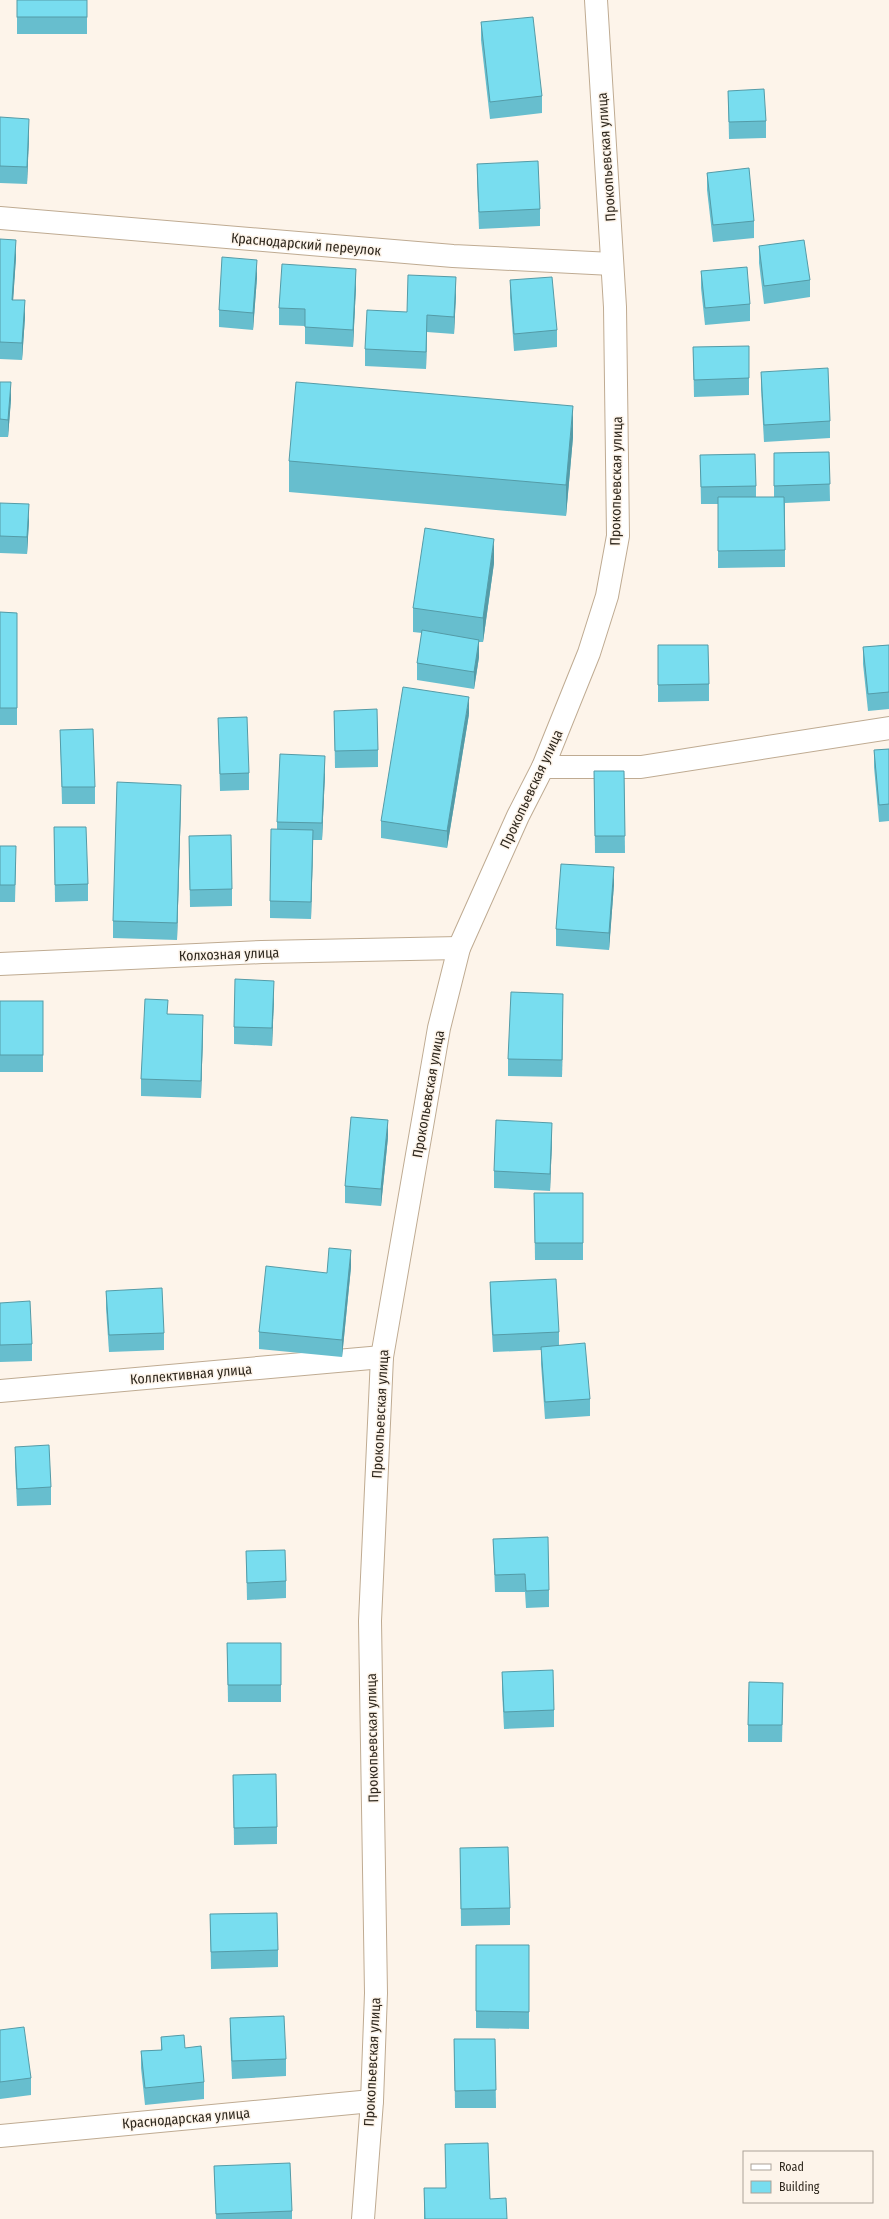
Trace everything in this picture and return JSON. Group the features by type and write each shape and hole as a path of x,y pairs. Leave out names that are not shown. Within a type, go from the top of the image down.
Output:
{"main road":[{"name":"Прокопьевская улица","path":"363,2219 372,2101 376,1993 370,1621 382,1358 438,1036 459,948 518,816 543,767 589,653 607,596 618,536 615,307 596,0"},
{"name":"Краснодарский переулок","path":"0,218 445,255 612,264"},
{"path":"543,767 641,767 889,728"},
{"name":"Колхозная улица","path":"0,964 262,952 459,948"},
{"name":"Коллективная улица","path":"0,1391 382,1358"},
{"name":"Краснодарская улица","path":"0,2136 372,2101"}],"building":[{"path":"17,0 87,0 87,17 17,17"},
{"path":"533,17 542,96 490,102 481,22"},
{"path":"764,89 766,121 729,122 728,91"},
{"path":"0,117 29,119 27,167 0,166"},
{"path":"538,161 540,209 479,212 477,164"},
{"path":"749,168 754,221 713,225 707,173"},
{"path":"0,239 16,240 12,300 25,300 22,343 0,342"},
{"path":"804,240 810,280 764,286 759,246"},
{"path":"222,257 257,260 253,313 219,310"},
{"path":"282,264 356,269 353,330 305,327 305,309 279,308"},
{"path":"747,267 750,304 705,308 701,271"},
{"path":"408,275 456,277 454,317 427,315 426,352 365,349 367,310 407,312"},
{"path":"552,277 557,330 514,334 510,280"},
{"path":"749,346 749,378 694,380 693,347"},
{"path":"828,368 830,421 764,425 761,372"},
{"path":"0,382 11,382 8,420 0,419"},
{"path":"296,382 573,406 566,485 289,461"},
{"path":"829,452 830,484 774,486 774,453"},
{"path":"755,454 756,486 701,487 700,455"},
{"path":"718,497 784,497 785,550 718,551"},
{"path":"0,503 29,504 27,537 0,536"},
{"path":"425,528 494,539 483,618 413,608"},
{"path":"0,612 17,613 17,708 0,708"},
{"path":"422,630 479,640 474,672 417,663"},
{"path":"658,645 708,645 709,684 658,685"},
{"path":"889,645 889,692 868,694 863,647"},
{"path":"403,687 469,697 447,831 381,821"},
{"path":"377,709 378,750 335,751 334,711"},
{"path":"247,717 249,773 220,774 218,718"},
{"path":"93,729 95,787 62,787 60,730"},
{"path":"889,749 889,804 879,805 874,750"},
{"path":"280,754 325,756 322,823 277,822"},
{"path":"594,771 624,771 625,836 595,836"},
{"path":"117,782 181,785 177,923 113,921"},
{"path":"54,827 86,827 88,884 55,885"},
{"path":"271,829 313,830 311,902 270,901"},
{"path":"231,835 232,889 190,890 189,836"},
{"path":"0,846 16,846 15,885 0,885"},
{"path":"561,864 614,867 609,933 556,929"},
{"path":"235,979 274,981 272,1028 234,1027"},
{"path":"511,992 563,994 562,1060 508,1059"},
{"path":"145,999 168,1000 167,1014 203,1015 201,1081 141,1079"},
{"path":"0,1001 43,1001 43,1055 0,1055"},
{"path":"351,1117 388,1120 381,1189 345,1186"},
{"path":"496,1120 552,1123 550,1174 494,1171"},
{"path":"534,1193 583,1193 583,1243 535,1243"},
{"path":"329,1248 351,1250 342,1340 259,1332 266,1266 327,1273"},
{"path":"556,1279 559,1332 493,1335 490,1282"},
{"path":"162,1288 164,1333 109,1335 106,1291"},
{"path":"30,1301 32,1344 0,1345 0,1303"},
{"path":"585,1343 590,1399 545,1402 541,1347"},
{"path":"49,1445 51,1487 17,1489 15,1447"},
{"path":"548,1537 549,1590 526,1591 525,1574 495,1575 493,1539"},
{"path":"285,1550 286,1581 247,1583 246,1551"},
{"path":"227,1643 281,1643 281,1685 228,1685"},
{"path":"553,1670 554,1710 504,1712 502,1672"},
{"path":"749,1682 783,1683 782,1725 748,1725"},
{"path":"276,1774 277,1827 234,1828 233,1775"},
{"path":"508,1847 510,1908 461,1909 460,1848"},
{"path":"277,1913 278,1950 211,1952 210,1914"},
{"path":"476,1945 529,1945 529,2012 476,2011"},
{"path":"284,2016 286,2059 232,2061 230,2018"},
{"path":"24,2027 31,2078 0,2082 0,2030"},
{"path":"184,2035 185,2048 201,2046 204,2082 145,2088 141,2051 162,2050 161,2037"},
{"path":"454,2039 495,2039 496,2090 455,2091"},
{"path":"488,2143 490,2199 506,2198 507,2219 425,2219 424,2188 446,2188 445,2144"},
{"path":"290,2163 292,2211 216,2214 214,2166"}]}
